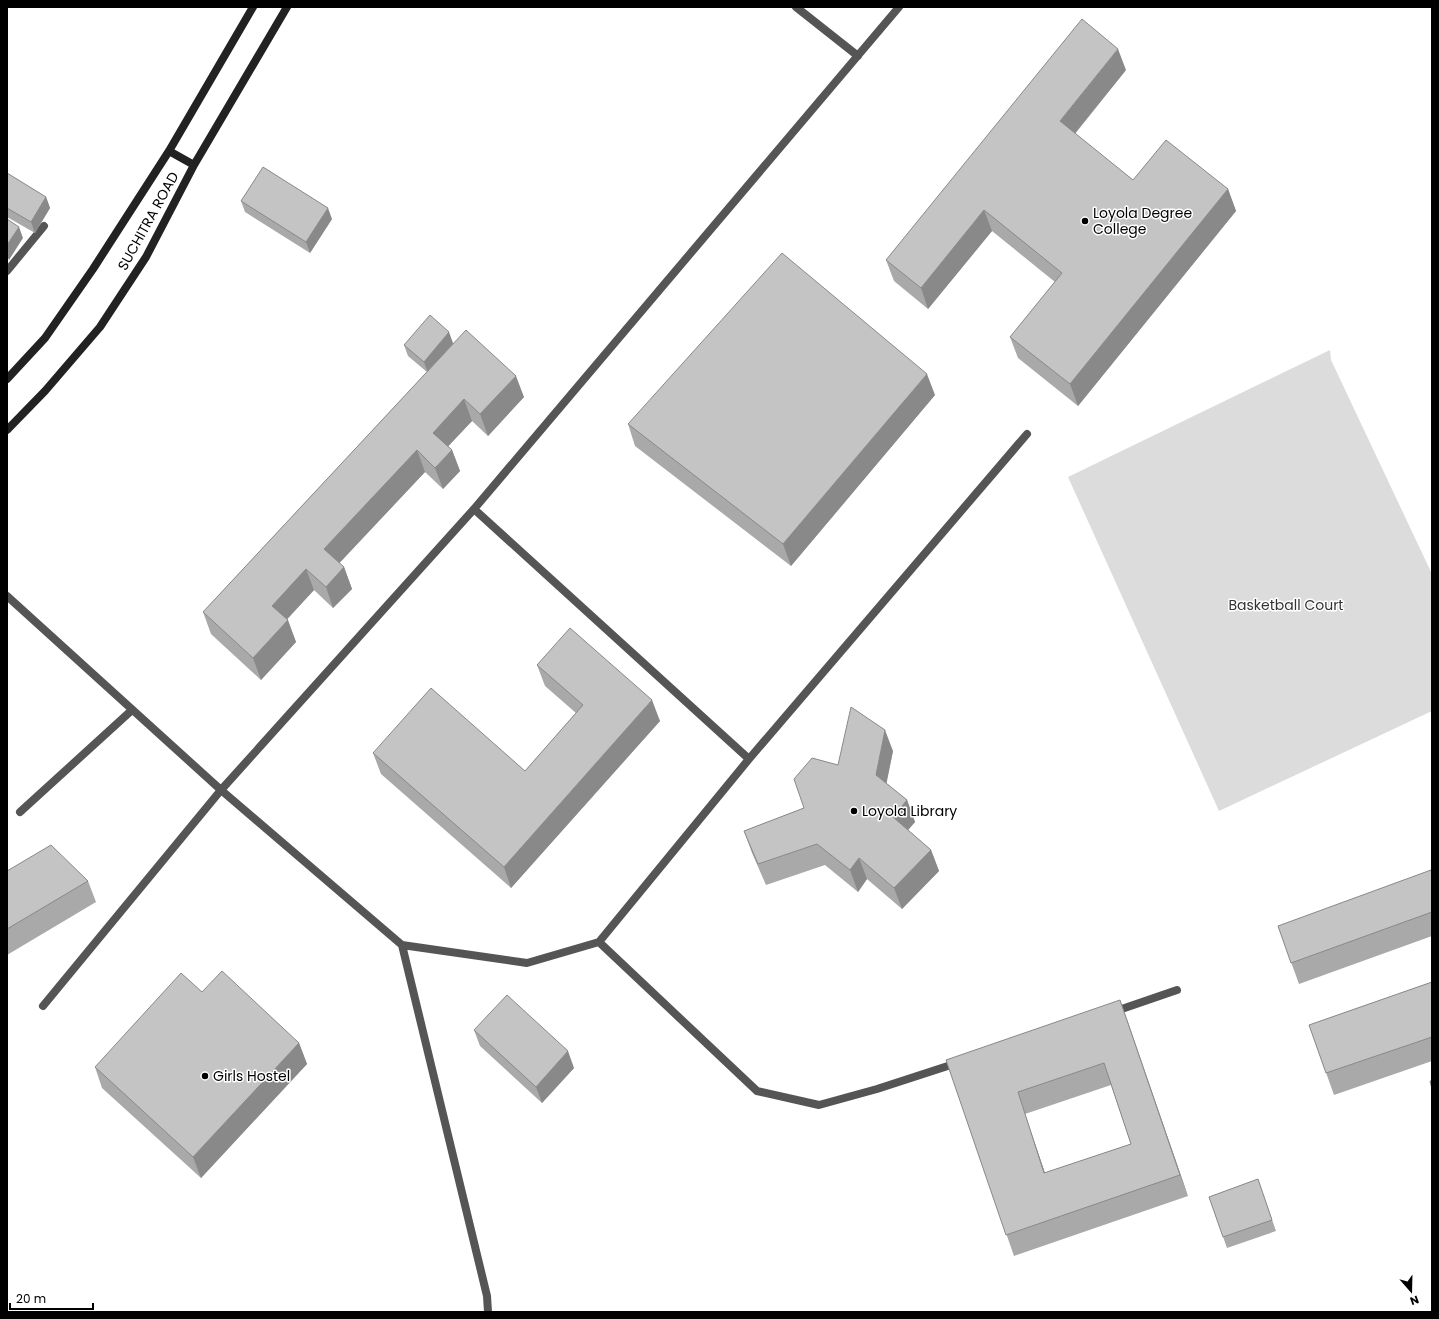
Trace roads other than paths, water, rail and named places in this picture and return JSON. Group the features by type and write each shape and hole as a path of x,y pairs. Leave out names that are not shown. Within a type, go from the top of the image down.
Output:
{"main road":[{"name":"SUCHITRA ROAD","path":"7,379 45,338 93,269 169,151 253,7"},
{"name":"SUCHITRA ROAD","path":"7,430 46,391 100,327 146,257 194,165 287,7"},
{"path":"169,151 194,165"}],"street":[{"path":"796,7 858,56"},
{"path":"43,1006 221,790 474,509 899,7"},
{"path":"7,271 44,226"},
{"path":"7,596 221,790 402,944 527,963 599,942 749,759 1027,434"},
{"path":"474,509 749,759"},
{"path":"20,812 132,710"},
{"path":"599,942 757,1091 819,1105 877,1089 967,1060"},
{"path":"402,944 487,1296 488,1312"},
{"path":"1102,1015 1177,990"}],"place":[{"name":"Loyola Degree College","path":"1085,221"},
{"name":"Loyola Library","path":"854,811"},
{"name":"Girls Hostel","path":"205,1076"}],"park label":[{"name":"Basketball Court","path":"1286,605"}]}
